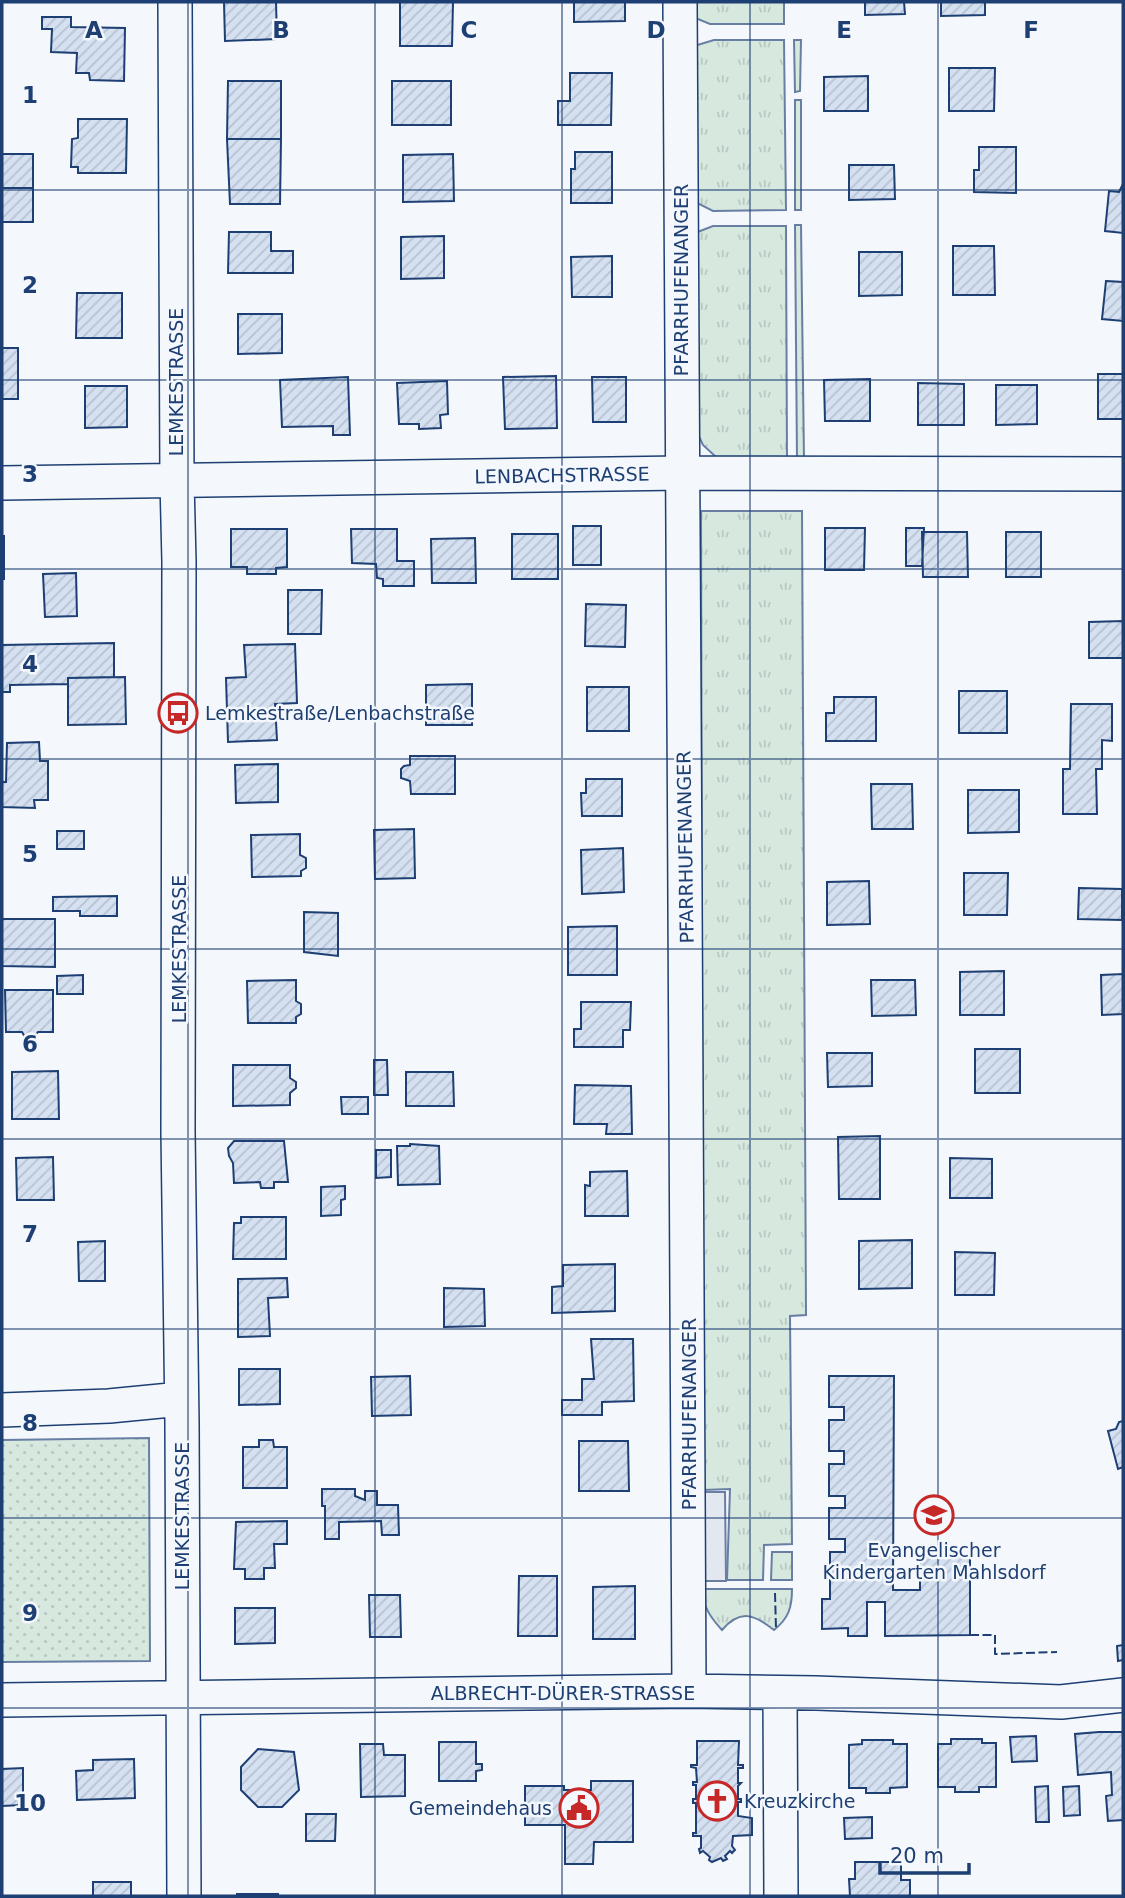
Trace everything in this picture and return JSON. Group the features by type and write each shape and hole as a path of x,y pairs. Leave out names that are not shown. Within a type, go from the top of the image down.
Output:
{"street":[{"name":"LEMKESTRASSE","path":"175,2 179,562 178,1132 184,1896"},
{"name":"PFARRHUFENANGER","path":"680,2 689,1691"},
{"name":"LENBACHSTRASSE","path":"2,483 681,473 1123,474"},
{"path":"2,1410 109,1406 181,1399"},
{"name":"ALBRECHT-DÜRER-STRASSE","path":"2,1700 689,1691 1061,1702 1123,1695"},
{"path":"780,1693 781,1896"}],"green space":[{"path":"693,2 784,2 784,24 710,24 693,17"},
{"path":"714,40 784,40 786,210 713,211 695,202 694,46"},
{"path":"794,40 801,40 800,91 795,92"},
{"path":"795,100 801,100 801,210 795,210"},
{"path":"795,225 801,225 804,460 797,460"},
{"path":"713,226 786,226 787,460 716,457 703,445 696,430 695,233"},
{"path":"701,511 802,511 806,1315 790,1316 792,1544 764,1545 763,1580 727,1580 730,1489 703,1490"},
{"path":"149,1438 150,1661 2,1662 2,1440"},
{"path":"772,1552 792,1552 792,1580 771,1580"},
{"path":"703,1589 792,1589 789,1612 774,1630 760,1620 747,1616 735,1619 722,1630 708,1611"}],"shaded area":[{"path":"701,1492 725,1492 726,1581 703,1581"}],"building":[{"path":"224,2 276,2 277,39 225,41"},
{"path":"400,2 453,2 452,46 400,46"},
{"path":"574,2 625,2 625,21 574,22"},
{"path":"865,2 904,2 905,14 865,15"},
{"path":"941,2 985,2 985,15 941,16"},
{"path":"42,17 71,17 71,27 125,28 124,81 90,80 89,73 76,73 77,53 51,52 52,29 42,29"},
{"path":"949,68 995,68 994,111 949,111"},
{"path":"570,73 612,73 611,125 558,125 558,101 570,101"},
{"path":"868,76 868,111 824,111 824,77"},
{"path":"228,81 281,81 281,139 227,139"},
{"path":"392,81 451,81 451,125 392,125"},
{"path":"78,119 127,119 126,173 78,173 78,167 71,167 72,139 78,138"},
{"path":"227,139 281,139 280,204 230,204"},
{"path":"979,147 1016,147 1016,193 974,192 974,170 979,170"},
{"path":"575,152 612,152 612,203 571,203 571,169 575,169"},
{"path":"2,154 33,154 33,188 2,188"},
{"path":"453,154 454,201 403,202 403,155"},
{"path":"849,165 894,165 895,199 849,200"},
{"path":"1123,184 1123,233 1105,231 1109,191 1119,192"},
{"path":"2,188 33,188 33,222 2,222"},
{"path":"229,232 271,232 271,251 293,251 293,273 228,273"},
{"path":"444,236 444,278 401,279 401,237"},
{"path":"953,246 994,246 995,295 953,295"},
{"path":"859,252 902,252 902,295 859,296"},
{"path":"612,256 612,297 572,297 571,257"},
{"path":"1106,281 1123,282 1123,321 1102,319"},
{"path":"77,293 122,293 122,338 76,338"},
{"path":"238,314 282,314 282,353 238,354"},
{"path":"2,348 18,348 18,399 2,399"},
{"path":"1098,374 1123,374 1123,419 1098,419"},
{"path":"556,376 557,428 505,429 503,377"},
{"path":"348,377 350,435 333,435 333,426 282,427 280,380"},
{"path":"592,377 626,377 626,422 593,422"},
{"path":"870,379 870,421 825,421 824,380"},
{"path":"447,381 448,414 440,415 441,428 419,429 419,424 399,424 397,383"},
{"path":"918,383 964,384 964,425 918,425"},
{"path":"996,385 1037,385 1037,424 996,425"},
{"path":"85,386 127,386 127,427 85,428"},
{"path":"573,526 601,526 601,565 573,565"},
{"path":"825,528 865,528 864,570 825,570"},
{"path":"906,528 924,528 922,566 906,566"},
{"path":"231,529 287,529 287,567 276,568 276,574 247,574 247,567 231,567"},
{"path":"351,529 397,529 397,561 414,561 414,586 383,586 383,579 377,578 376,564 352,563"},
{"path":"922,532 967,532 968,577 923,577"},
{"path":"1006,532 1041,532 1041,577 1006,577"},
{"path":"512,534 558,534 558,579 512,579"},
{"path":"4,536 4,579 2,579"},
{"path":"475,538 476,583 432,583 431,539"},
{"path":"76,573 77,616 45,617 43,574"},
{"path":"288,590 322,590 321,634 288,634"},
{"path":"586,604 626,605 625,647 585,646"},
{"path":"1123,621 1123,658 1089,658 1089,622"},
{"path":"114,643 114,677 68,678 68,684 10,685 10,692 2,692 2,645"},
{"path":"295,644 297,703 275,704 277,740 228,742 226,678 246,677 244,645"},
{"path":"125,677 126,724 68,725 68,678"},
{"path":"472,684 472,725 426,725 426,685"},
{"path":"587,687 629,687 629,731 587,731"},
{"path":"959,691 1007,691 1007,733 959,733"},
{"path":"834,697 876,697 876,741 826,741 826,713 834,713"},
{"path":"1071,704 1112,704 1112,741 1102,740 1102,769 1096,769 1097,814 1063,814 1063,769 1070,769"},
{"path":"39,742 40,761 48,761 48,800 34,800 35,808 2,807 7,743"},
{"path":"410,756 455,756 455,794 411,794 410,781 401,778 401,769 410,765"},
{"path":"278,764 278,802 236,803 235,765"},
{"path":"586,779 622,779 622,816 582,816 581,793 586,793"},
{"path":"871,784 912,784 913,829 872,829"},
{"path":"968,790 1019,790 1019,832 968,833"},
{"path":"414,829 415,878 375,879 374,830"},
{"path":"57,831 84,831 84,849 57,849"},
{"path":"300,834 300,855 306,858 306,868 301,871 301,876 252,877 251,835"},
{"path":"623,848 624,892 582,894 581,850"},
{"path":"964,873 1008,873 1007,915 964,915"},
{"path":"869,881 870,924 827,925 827,882"},
{"path":"1079,888 1122,889 1122,920 1078,919"},
{"path":"117,896 117,916 80,916 80,911 53,911 53,897"},
{"path":"304,912 338,913 338,956 304,952"},
{"path":"2,919 55,919 55,967 2,966"},
{"path":"617,926 617,975 568,975 568,927"},
{"path":"1004,971 1004,1015 960,1015 960,972"},
{"path":"1123,974 1123,1014 1102,1015 1101,975"},
{"path":"83,975 83,994 57,994 57,976"},
{"path":"296,980 296,1001 301,1004 301,1014 296,1017 296,1023 248,1023 247,981"},
{"path":"871,980 915,980 916,1015 872,1016"},
{"path":"5,990 53,990 53,1032 38,1032 34,1037 25,1037 22,1032 6,1032"},
{"path":"581,1002 631,1002 630,1030 623,1030 623,1047 574,1047 574,1029 581,1029"},
{"path":"975,1049 1020,1049 1020,1093 975,1093"},
{"path":"827,1053 872,1053 872,1086 828,1087"},
{"path":"374,1060 387,1060 388,1095 374,1095"},
{"path":"233,1065 290,1065 290,1078 296,1082 296,1088 290,1093 290,1105 233,1106"},
{"path":"58,1071 59,1119 12,1119 12,1072"},
{"path":"406,1072 453,1072 454,1106 406,1106"},
{"path":"575,1085 631,1086 632,1134 606,1134 607,1124 574,1124"},
{"path":"341,1097 368,1097 368,1114 342,1114"},
{"path":"880,1136 880,1199 839,1199 838,1137"},
{"path":"234,1141 284,1141 288,1182 274,1182 274,1188 261,1188 260,1182 234,1183 233,1163 228,1148"},
{"path":"397,1146 439,1146 440,1184 398,1185"},
{"path":"376,1150 391,1150 391,1177 376,1178"},
{"path":"53,1157 54,1200 17,1200 16,1158"},
{"path":"950,1158 992,1159 992,1198 950,1198"},
{"path":"627,1171 628,1216 585,1216 585,1185 590,1186 590,1172"},
{"path":"345,1186 341,1215 321,1216 321,1187"},
{"path":"241,1217 286,1217 286,1259 233,1259 234,1223 241,1223"},
{"path":"912,1240 912,1288 859,1289 859,1241"},
{"path":"105,1241 105,1281 79,1281 78,1242"},
{"path":"955,1252 995,1253 994,1295 955,1295"},
{"path":"615,1264 615,1311 552,1313 552,1287 563,1286 563,1265"},
{"path":"287,1278 288,1297 268,1298 270,1336 238,1337 238,1279"},
{"path":"444,1288 484,1289 485,1326 444,1327"},
{"path":"591,1339 633,1339 634,1401 602,1402 602,1415 562,1415 562,1400 582,1400 582,1379 594,1379"},
{"path":"239,1369 280,1369 280,1404 239,1405"},
{"path":"410,1376 411,1415 372,1416 371,1377"},
{"path":"829,1376 894,1376 893,1590 920,1590 920,1555 970,1555 970,1635 885,1636 885,1602 867,1602 867,1636 848,1636 848,1628 822,1629 822,1599 830,1599 830,1552 845,1552 845,1539 829,1539 829,1508 845,1508 845,1496 829,1496 829,1464 844,1464 844,1451 829,1451 829,1420 844,1420 844,1407 829,1407"},
{"path":"1123,1421 1123,1467 1118,1469 1108,1431 1116,1429 1119,1422"},
{"path":"259,1440 273,1440 274,1447 287,1447 287,1488 243,1488 243,1447 259,1447"},
{"path":"579,1441 628,1441 629,1491 579,1491"},
{"path":"322,1489 355,1489 355,1496 365,1500 365,1491 377,1491 377,1505 398,1505 399,1535 382,1535 381,1521 339,1522 339,1539 325,1539"},
{"path":"287,1521 287,1544 274,1544 275,1568 264,1568 264,1579 245,1579 245,1569 234,1569 236,1522"},
{"path":"519,1576 557,1576 557,1636 518,1636"},
{"path":"635,1586 635,1639 593,1639 593,1587"},
{"path":"369,1595 400,1595 401,1637 370,1637"},
{"path":"235,1608 275,1608 275,1643 235,1644"},
{"path":"1123,1645 1123,1660 1118,1661 1117,1646"},
{"path":"1123,1732 1123,1820 1108,1821 1106,1796 1112,1795 1111,1772 1078,1775 1075,1734"},
{"path":"1036,1736 1037,1761 1012,1762 1010,1737"},
{"path":"951,1739 982,1739 982,1743 996,1743 996,1787 979,1787 979,1792 955,1792 955,1787 938,1787 938,1744 951,1744"},
{"path":"862,1740 893,1740 893,1744 907,1744 907,1787 890,1788 890,1793 866,1793 866,1788 849,1788 849,1745 862,1744"},
{"name":"Kreuzkirche","path":"697,1741 739,1741 738,1765 743,1765 743,1768 738,1768 738,1783 741,1783 738,1786 738,1799 741,1799 741,1802 738,1802 738,1816 752,1818 752,1835 733,1836 732,1846 735,1850 732,1853 730,1851 725,1856 727,1859 723,1861 721,1858 712,1862 703,1851 700,1853 701,1836 693,1836 693,1833 696,1833 696,1803 693,1803 693,1799 696,1799 696,1785 693,1785 693,1782 697,1782 696,1768 691,1765 697,1765"},
{"path":"439,1742 476,1742 476,1764 482,1764 482,1770 476,1771 476,1781 439,1781"},
{"path":"360,1744 383,1744 384,1755 405,1755 405,1796 361,1797"},
{"path":"258,1749 294,1752 299,1790 282,1807 258,1807 241,1790 241,1767"},
{"path":"134,1759 135,1798 77,1800 76,1771 93,1770 93,1760"},
{"path":"23,1768 23,1805 2,1806 2,1769"},
{"name":"Gemeindehaus","path":"591,1781 633,1781 633,1842 594,1842 593,1864 565,1864 565,1825 525,1825 525,1786 564,1786 564,1790 591,1790"},
{"path":"1048,1786 1049,1822 1036,1822 1035,1787"},
{"path":"1079,1786 1080,1815 1064,1816 1063,1787"},
{"path":"306,1814 336,1814 335,1841 306,1841"},
{"path":"872,1817 872,1838 845,1839 844,1818"},
{"path":"855,1862 901,1862 901,1880 910,1880 910,1896 850,1896 849,1879 855,1879"},
{"path":"93,1882 131,1882 131,1896 93,1896"},
{"path":"278,1894 278,1896 237,1896"}],"fence":[{"path":"775,1593 776,1629"},
{"path":"970,1635 995,1635 995,1654 1057,1652"}],"place":[{"name":"Lemkestraße/Lenbachstraße","path":"178,713"},
{"name":"Evangelischer Kindergarten Mahlsdorf","path":"934,1515"},
{"name":"Kreuzkirche","path":"717,1801"},
{"name":"Gemeindehaus","path":"579,1808"}]}
